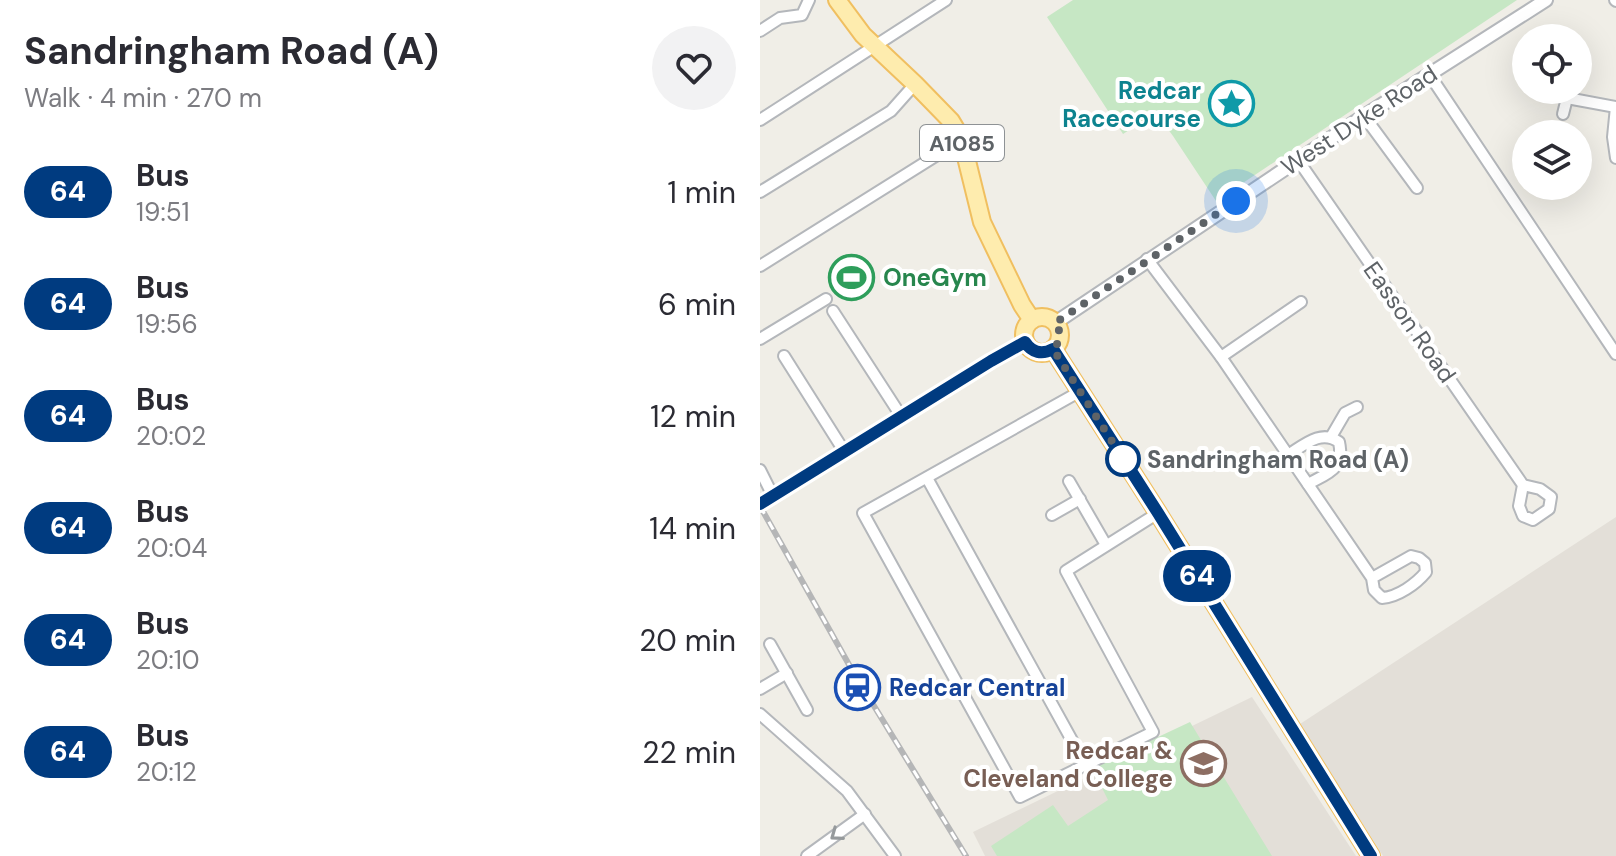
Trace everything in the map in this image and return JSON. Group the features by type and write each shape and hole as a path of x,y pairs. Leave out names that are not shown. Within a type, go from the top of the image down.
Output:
{"main road":[{"name":"A1085","path":"837,0 863,35 951,121 961,140 982,222 1032,320"},
{"path":"1044,317 1055,323 1059,339 1053,349 1037,353 1028,347 1025,327 1032,320 1044,317"},
{"path":"1053,349 1371,856"}],"street":[{"path":"760,31 780,18 802,15 809,0"},
{"path":"760,120 946,0"},
{"name":"West Dyke Road","path":"1055,323 1364,116 1546,0"},
{"path":"1429,74 1616,354"},
{"path":"760,192 891,111 915,84"},
{"path":"1592,100 1616,107 1613,137 1616,158"},
{"path":"1563,114 1566,104"},
{"path":"1364,116 1417,188"},
{"path":"760,266 961,140"},
{"name":"Easson Road","path":"1298,160 1523,485"},
{"path":"1147,259 1221,357 1372,578 1374,590 1382,598 1391,597 1420,579 1426,572 1425,563 1411,556 1372,578"},
{"path":"760,339 826,299"},
{"path":"1221,357 1301,302"},
{"path":"833,311 901,416"},
{"path":"760,504 1025,342"},
{"path":"784,356 844,451"},
{"path":"1079,392 863,513 1020,797 1153,732 1066,571 1158,513"},
{"path":"1331,437 1345,413 1357,407"},
{"path":"1288,455 1321,436 1339,442 1342,455 1338,465 1308,484"},
{"path":"760,470 773,496"},
{"path":"927,478 1085,764"},
{"path":"1069,481 1106,545"},
{"path":"1052,515 1080,499"},
{"path":"770,644 807,710"},
{"path":"760,689 787,673"},
{"path":"760,714 847,791 895,856"},
{"path":"807,856 865,814"}],"shaded area":[{"path":"1616,517 1616,856 1383,856 1300,724"},
{"name":"Redcar & Cleveland College","path":"1252,697 1356,856 985,856 973,832"}],"green space":[{"name":"Redcar Racecourse","path":"1073,0 1517,0 1216,201 1156,113 1123,134 1047,17"},
{"path":"1190,722 1272,856 997,856 991,846 1053,805 1068,826 1108,800 1092,768"}],"railway":[{"path":"760,506 852,670 966,856"}],"bus line":[{"name":"64","path":"760,504 1025,342 1037,353 1053,349 1371,856"}],"place":[{"name":"Redcar Racecourse","path":"1232,104"},
{"name":"OneGym","path":"852,277"},
{"name":"Sandringham Road (A)","path":"1123,459"},
{"name":"Redcar Central","path":"858,687"},
{"name":"Redcar & Cleveland College","path":"1204,764"}],"route":[{"path":"1123,459 1129,468 1053,349 1060,333 1055,323 1236,201"}]}
